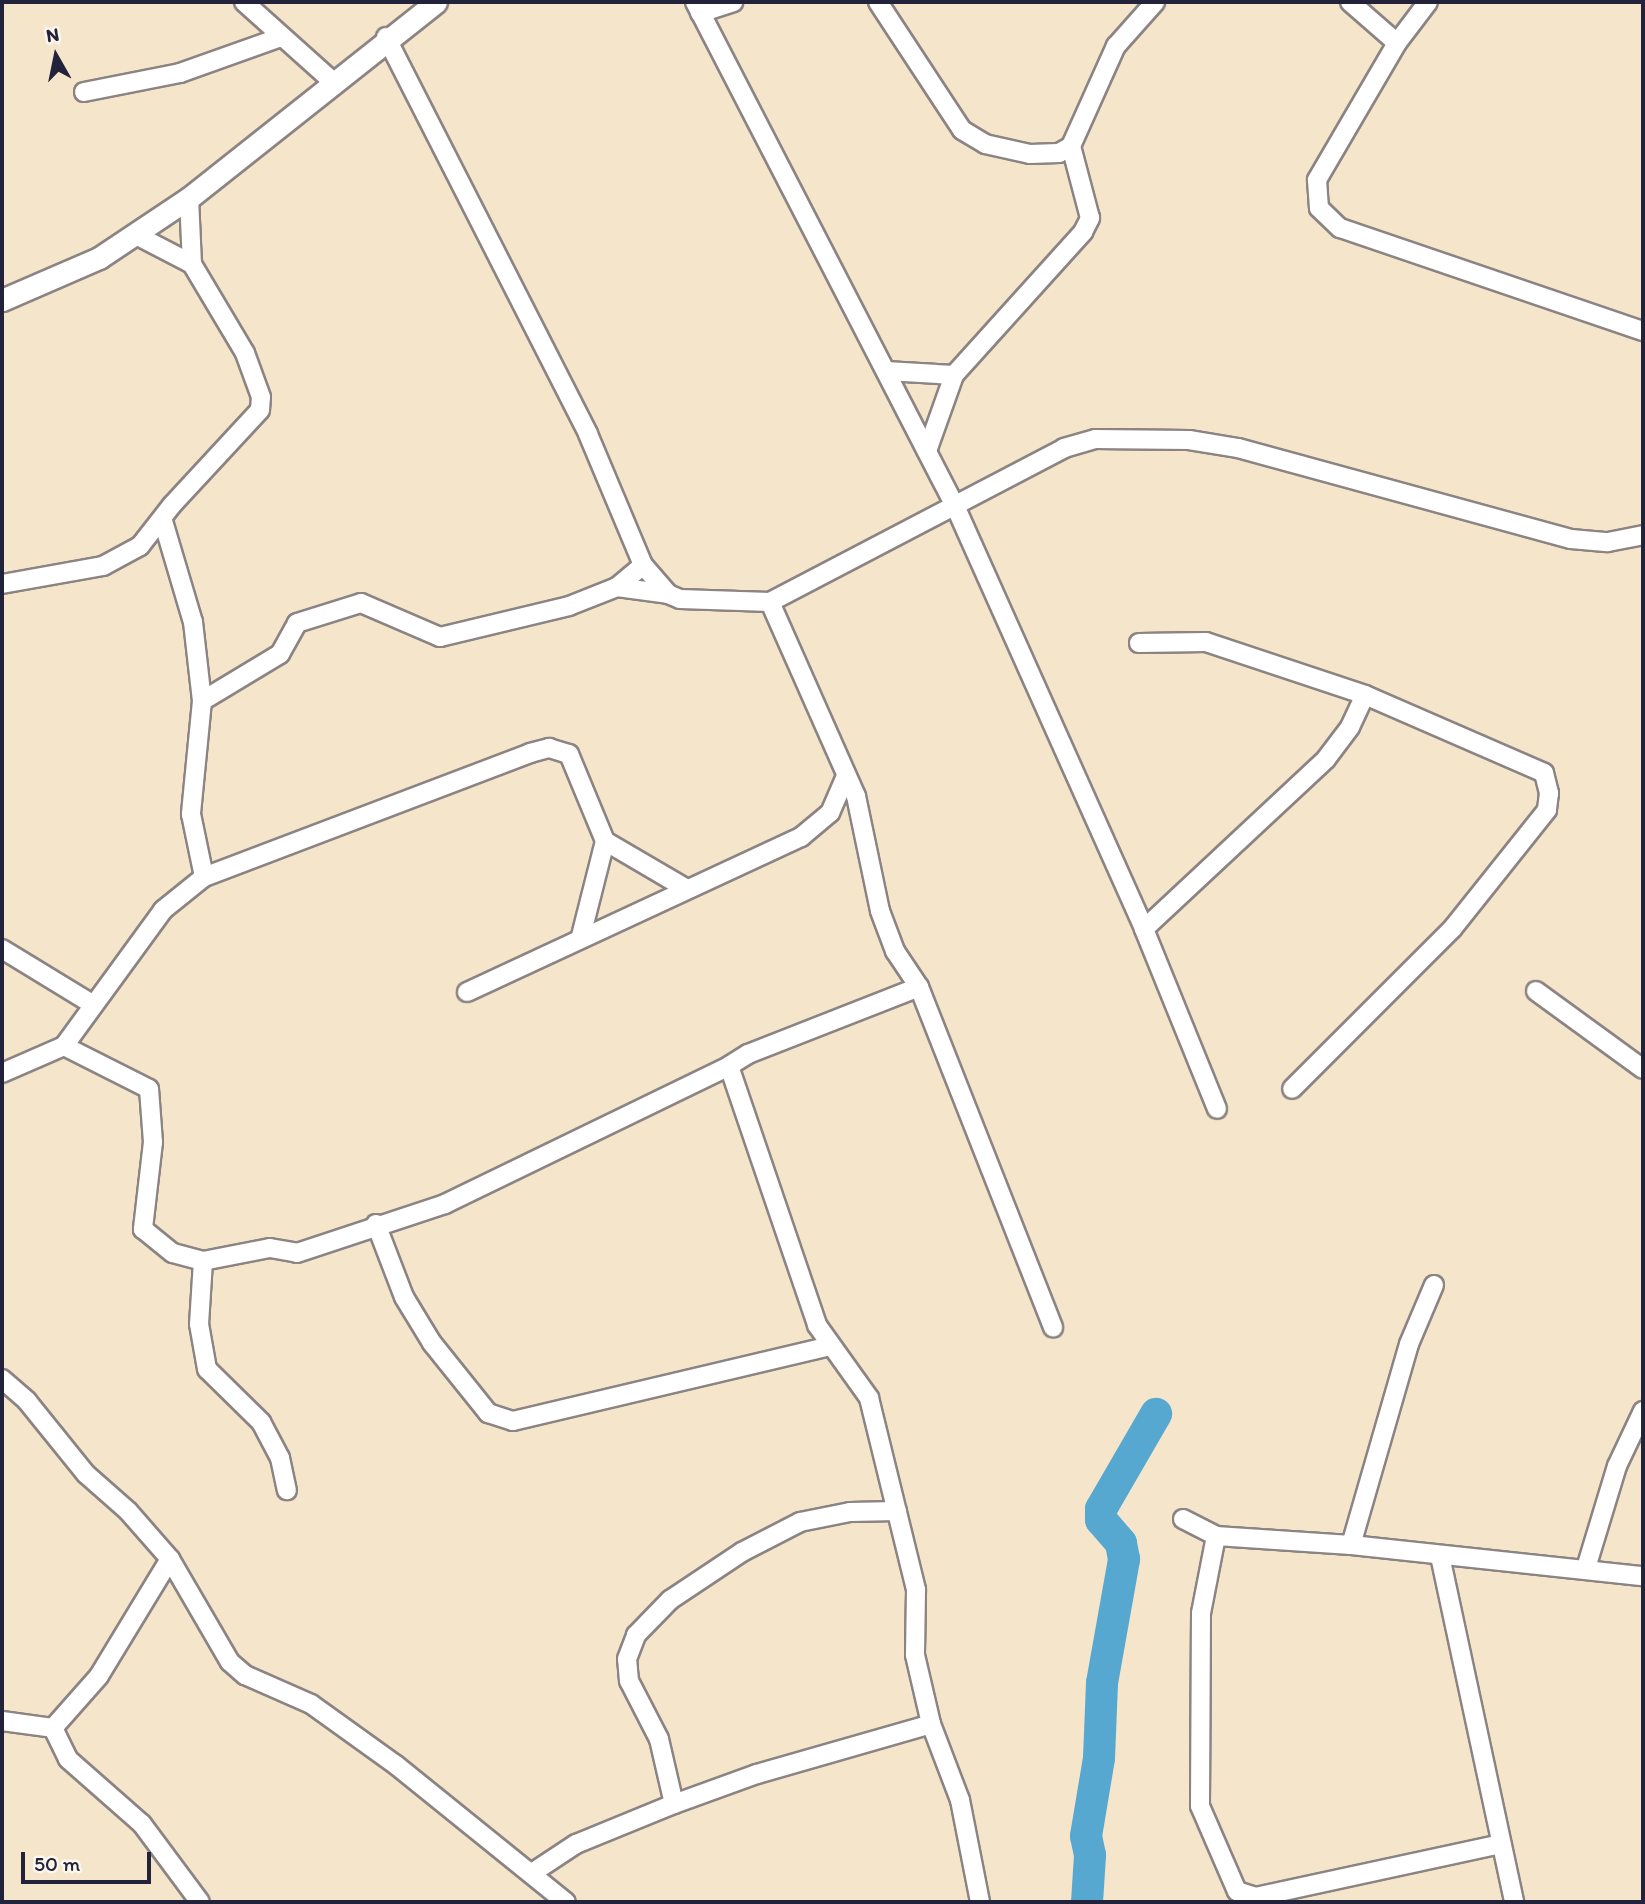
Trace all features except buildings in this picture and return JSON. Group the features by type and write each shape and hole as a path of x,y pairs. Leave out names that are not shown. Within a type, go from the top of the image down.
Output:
{"street":[{"path":"244,2 332,81"},
{"path":"2,300 99,258 190,198 386,37 436,2"},
{"path":"733,2 697,8 956,508 1144,929 1217,1109"},
{"path":"878,2 962,130 985,144 1030,154 1059,153 1071,146 1115,46 1155,2"},
{"path":"1350,2 1397,43"},
{"path":"1428,2 1397,43 1317,180 1319,208 1340,228 1643,331"},
{"path":"84,92 180,73 281,37"},
{"path":"386,37 588,434 643,565 668,594"},
{"path":"927,451 954,374 1083,232 1090,218 1088,197 1071,146"},
{"path":"2,584 103,566 141,546 163,522 172,505 260,410 261,397 245,353 192,264 190,198"},
{"path":"136,235 192,264"},
{"path":"886,372 954,374"},
{"path":"617,587 668,594 680,599 770,602 956,508 1064,448 1095,439 1132,437 1238,448 1570,539 1608,542 1643,535"},
{"path":"163,522 193,622 202,702 191,814 204,877"},
{"path":"202,702 281,654 297,623 361,603 440,637 569,606 617,587 643,565"},
{"path":"770,602 856,796 880,911 894,951 919,987 1053,1328"},
{"path":"1139,643 1206,642 1365,695 1544,773 1548,802 1546,810 1452,929 1292,1089"},
{"path":"1144,929 1326,759 1350,727 1365,695"},
{"path":"2,1073 64,1046 163,910 204,877 549,748 569,754 605,841 581,936"},
{"path":"467,992 817,826 830,813 846,776"},
{"path":"605,841 685,888"},
{"path":"2,949 92,1004"},
{"path":"64,1046 149,1089 153,1142 143,1229 173,1253 203,1261 270,1248 297,1253 376,1224 445,1204 729,1066 747,1054 919,987"},
{"path":"1536,991 1643,1069"},
{"path":"729,1066 804,1290 830,1346 869,1398 916,1590 915,1655 932,1724 960,1800 980,1902"},
{"path":"376,1224 404,1297 432,1343 488,1413 513,1421 830,1346"},
{"path":"203,1261 199,1324 207,1369 261,1422 280,1458 286,1490"},
{"path":"1351,1545 1409,1344 1434,1285"},
{"path":"2,1379 27,1401 86,1474 128,1511 170,1559 203,1608 218,1646 238,1668 311,1704 566,1902"},
{"path":"1586,1568 1617,1465 1643,1411"},
{"path":"674,1804 660,1739 629,1681 627,1658 636,1634 670,1600 742,1552 800,1522 850,1512 897,1511"},
{"path":"1183,1519 1216,1536 1351,1545 1643,1576"},
{"path":"1216,1536 1201,1613 1200,1806 1237,1891 1256,1897 1502,1844"},
{"path":"1440,1556 1514,1902"},
{"path":"53,1728 99,1676 170,1559"},
{"path":"2,1721 53,1728"},
{"path":"532,1873 576,1844 674,1804 757,1774 932,1724"},
{"path":"53,1728 68,1759 142,1824 200,1902"}],"waterway":[{"path":"1087,1902 1090,1855 1086,1836 1099,1758 1102,1683 1124,1559 1121,1543 1101,1520 1101,1509 1156,1414"}]}
